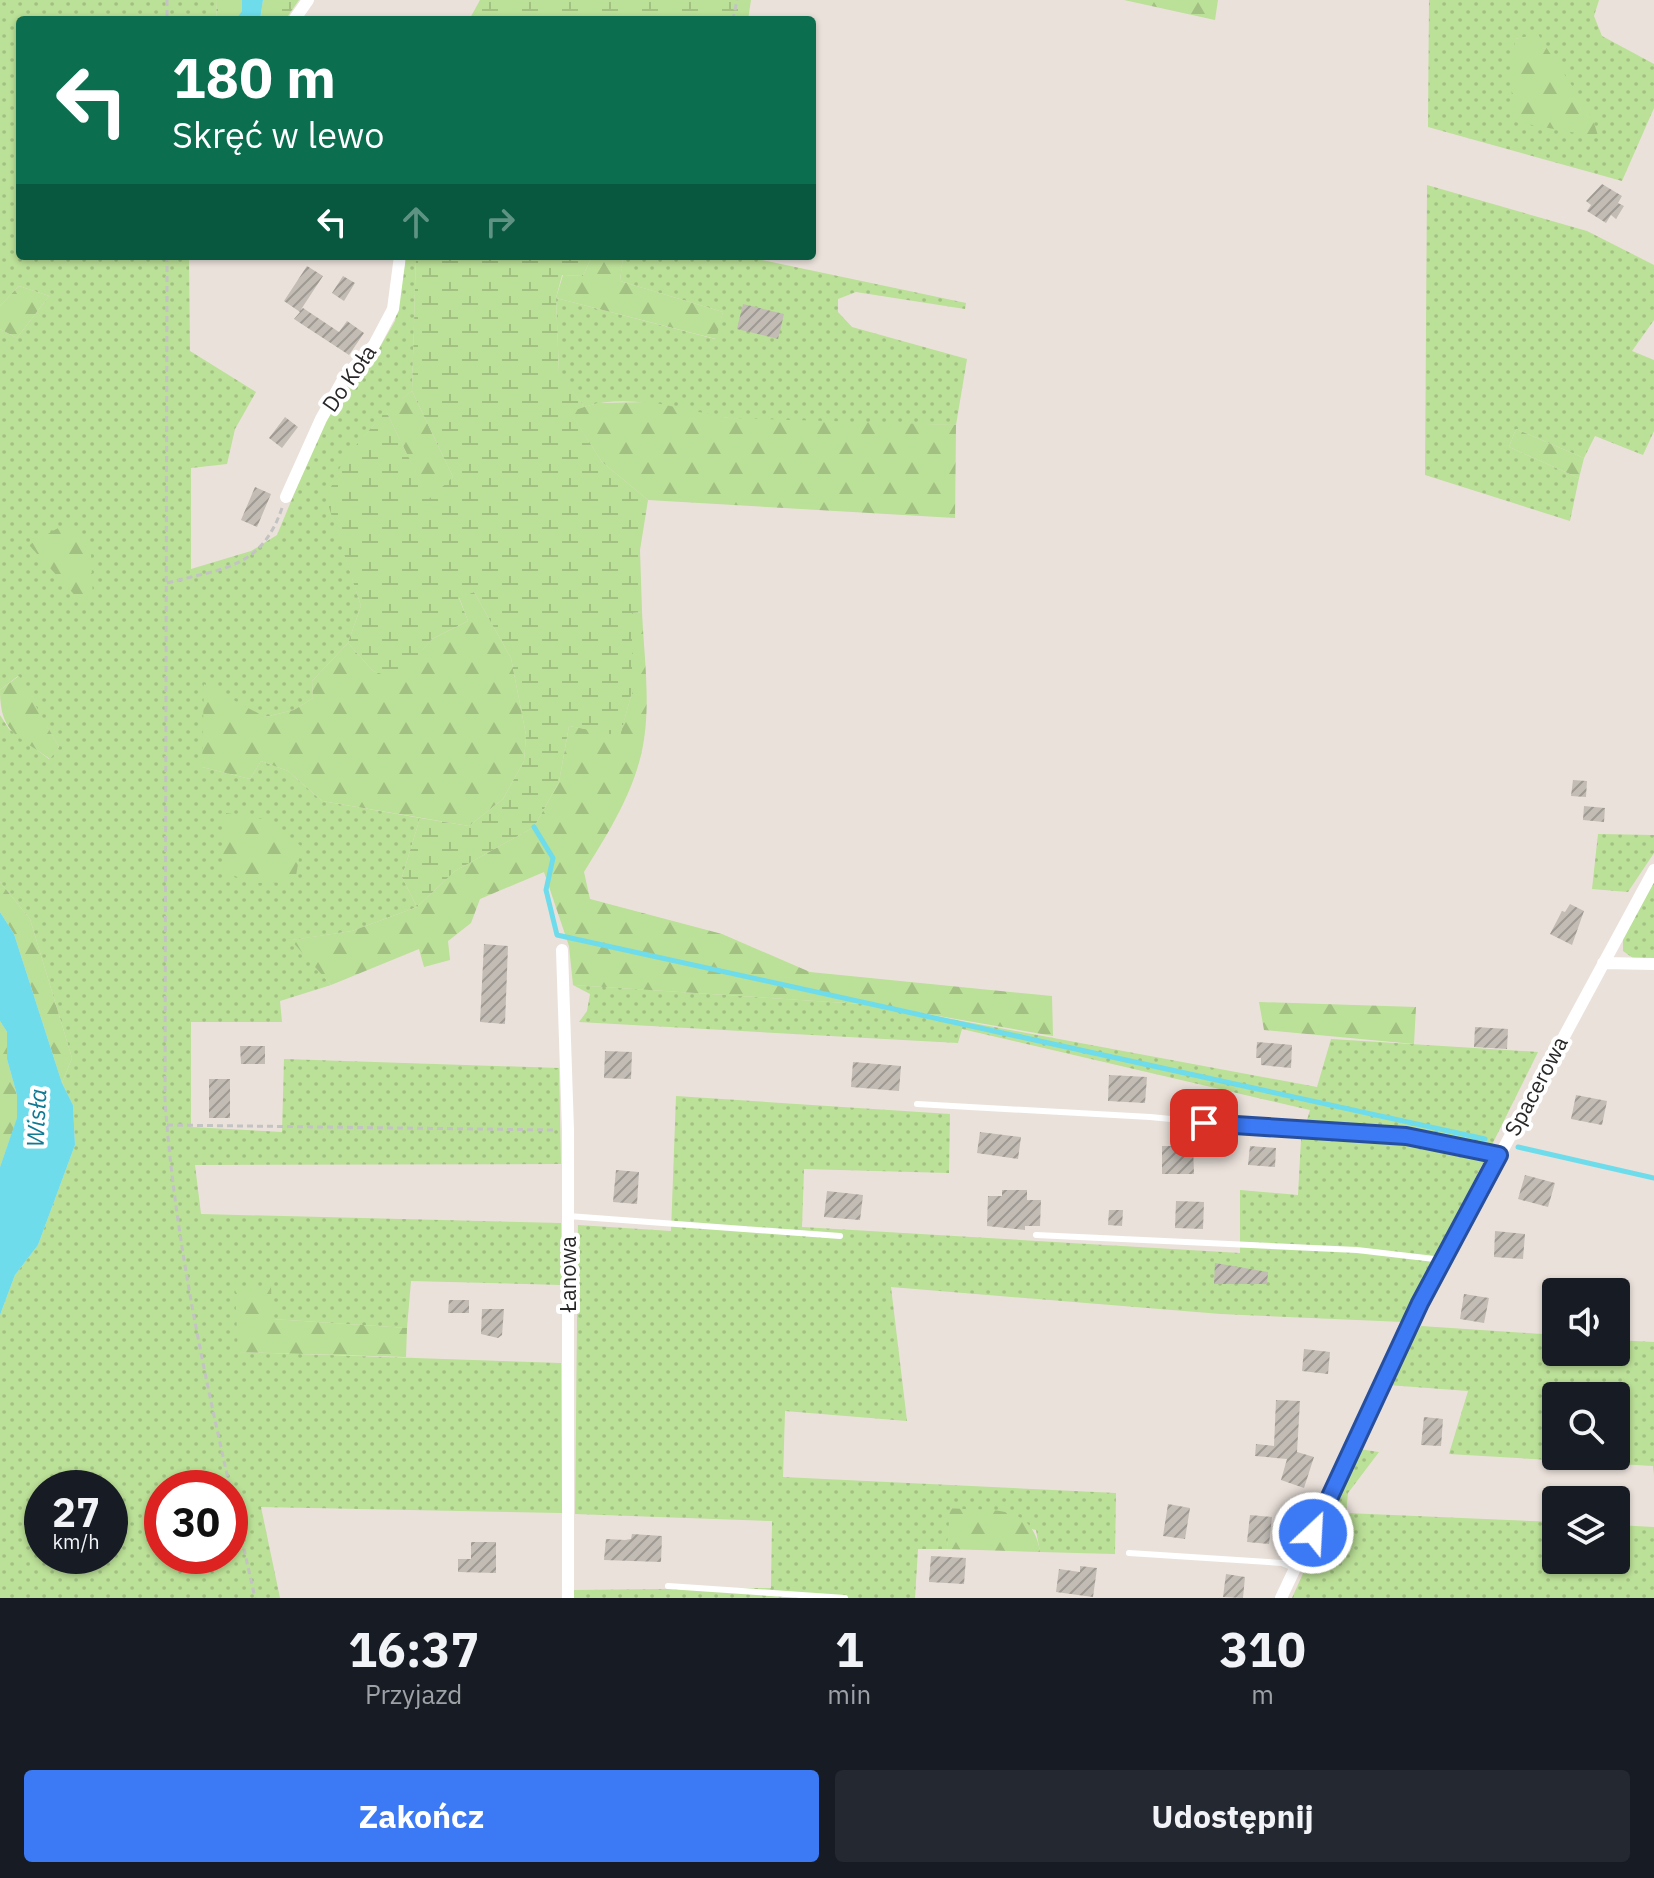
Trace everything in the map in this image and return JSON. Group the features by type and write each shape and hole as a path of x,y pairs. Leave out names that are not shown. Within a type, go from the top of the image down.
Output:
{"street":[{"name":"Do Koła","path":"286,497 321,419 344,378 374,345 393,309 399,260"},
{"name":"Spacerowa","path":"1281,1598 1443,1260 1654,870"},
{"name":"Łanowa","path":"562,950 568,1130 568,1598"},
{"path":"1603,963 1654,964"}],"lane":[{"path":"917,1104 1150,1117 1295,1131 1370,1133 1499,1155"},
{"path":"568,1216 840,1236"},
{"path":"1036,1235 1357,1250 1443,1260"},
{"path":"1129,1553 1282,1563 1296,1569"},
{"path":"668,1586 845,1598"}],"path":[{"path":"167,260 167,1125 183,1272 255,1598"},
{"path":"167,583 225,568 258,553 274,531 286,497"},
{"path":"167,1125 568,1130"}],"green space":[{"path":"0,0 216,0 217,16 16,16 16,260 189,260 190,351 256,392 235,429 227,464 191,468 191,569 251,551 277,535 321,429 349,384 377,352 395,321 405,260 416,260 412,391 362,439 343,466 327,498 361,606 348,643 312,681 313,698 294,710 265,717 202,767 250,779 261,761 288,771 322,801 420,818 402,877 417,907 352,931 292,940 331,985 280,1001 282,1022 191,1022 191,1127 282,1132 284,1059 559,1068 561,1164 195,1165 201,1214 561,1223 562,1285 411,1281 407,1328 272,1319 239,1352 561,1363 562,1513 261,1507 280,1598 0,1598 0,1315 15,1275 38,1245 75,1145 73,1105 62,1083 72,1058 30,919 0,882 0,715 9,729 49,759 59,747 18,676 0,690 0,329 17,338 49,296 19,286 0,306"},
{"path":"216,0 242,0 242,11 238,16 217,16"},
{"path":"263,0 299,0 288,16 261,16"},
{"path":"480,0 751,0 749,16 471,16"},
{"path":"1124,0 1218,0 1215,20"},
{"path":"1429,0 1599,0 1594,16 1602,36 1654,64 1654,108 1622,181 1428,127","holes":["1538,35 1560,72 1515,39"]},
{"path":"1538,34 1582,101 1598,137 1510,121 1515,39"},
{"path":"1427,185 1587,231 1654,265 1654,320 1632,351 1654,360 1654,431 1643,455 1595,436 1584,458 1516,429 1509,447 1579,478 1570,521 1425,475"},
{"path":"416,260 590,260 583,276 562,275 556,298 559,372 584,407 570,412 602,462 648,500 640,550 642,612 632,613 632,692 620,736 569,726 559,782 534,827 455,871 417,907 402,877 420,818 469,826 503,799 524,761 526,735 511,658 474,592 459,598 468,621 432,639 397,679 373,671 348,643 361,606 326,498 344,459 386,411 429,499 453,477 412,391"},
{"path":"590,260 623,260 620,281 723,312 716,339 556,298 563,275 583,276"},
{"path":"623,260 762,260 966,303 965,309 856,292 838,299 838,312 852,327 967,359 956,425 757,421 621,401 584,407 559,373 556,298 715,339 723,312 620,281"},
{"path":"19,286 49,296 17,338 0,329 0,306"},
{"path":"412,391 453,477 429,500 386,411"},
{"path":"651,402 728,418 956,425 955,518 648,500 602,462 569,411 598,403"},
{"path":"1516,429 1584,458 1579,478 1509,447"},
{"path":"70,521 91,555 93,599 81,602 29,545"},
{"path":"474,592 511,658 526,735 524,761 503,799 469,826 322,801 288,771 261,761 250,779 202,767 204,684 265,717 294,710 313,698 312,681 348,643 373,671 397,678 432,639 468,621 459,597"},
{"path":"642,612 646,720 641,755 625,801 584,872 590,899 722,934 810,972 1052,996 1053,1036 876,1005 573,985 569,946 544,872 480,899 471,923 448,941 450,960 424,967 419,949 331,985 291,940 352,931 417,907 455,871 534,827 559,782 569,726 620,735 632,692 632,613"},
{"path":"19,676 59,747 50,759 13,732 3,716 0,690"},
{"path":"226,813 267,820 301,846 295,882 253,883 222,871"},
{"path":"1598,834 1654,835 1654,853 1628,892 1592,889"},
{"path":"1654,878 1654,959 1633,958 1623,951 1623,938"},
{"path":"0,882 30,919 72,1058 62,1083 14,934 0,912"},
{"path":"573,985 876,1005 1317,1087 1331,1039 1538,1052 1404,1322 1221,1314 891,1287 907,1421 785,1411 783,1477 1116,1493 1115,1554 1040,1552 1036,1530 951,1508 947,1549 918,1549 915,1598 574,1598 574,1590 771,1588 772,1521 575,1514 578,1225 671,1231 676,1096 950,1114 949,1173 804,1169 802,1227 1240,1253 1240,1190 1298,1195 1301,1140 1310,1110 962,1029 958,1043 579,1022 587,1011 590,994"},
{"path":"1259,1002 1416,1007 1414,1044 1264,1030"},
{"path":"0,1021 7,1032 7,1059 17,1095 17,1119 0,1167"},
{"path":"271,1285 272,1319 407,1328 406,1357 238,1352 235,1289"},
{"path":"1421,1326 1542,1334 1542,1366 1630,1366 1630,1341 1654,1342 1654,1475 1653,1466 1630,1465 1630,1382 1542,1382 1542,1459 1449,1454 1468,1391 1388,1385"},
{"path":"1359,1449 1379,1452 1348,1493 1346,1513 1542,1521 1542,1574 1630,1574 1630,1526 1654,1527 1654,1598 1292,1598"},
{"path":"950,1508 995,1510 1019,1517 1036,1536 1040,1552 947,1549"}],"water":[{"path":"242,0 263,0 261,16 238,16 242,11"},
{"name":"Wisła","path":"0,912 14,934 62,1083 73,1105 75,1145 38,1245 15,1275 0,1315 0,1167 17,1118 17,1095 7,1059 7,1032 0,1021"}],"building":[{"path":"1602,184 1622,196 1618,203 1624,206 1616,219 1611,215 1606,223 1587,211 1591,205 1586,201"},
{"path":"307,266 323,276 300,311 303,308 339,332 347,321 364,333 349,355 294,319 300,312 284,301"},
{"path":"343,276 355,283 344,301 332,293"},
{"path":"743,304 784,314 778,339 737,329"},
{"path":"285,417 298,427 282,448 269,438"},
{"path":"255,487 271,494 257,527 241,520"},
{"path":"1573,780 1587,781 1586,797 1571,796"},
{"path":"1584,806 1605,808 1604,822 1583,820"},
{"path":"1570,904 1584,911 1572,945 1550,934 1562,911 1565,912"},
{"path":"484,944 508,946 505,1024 480,1022"},
{"path":"1475,1027 1508,1029 1507,1049 1474,1047"},
{"path":"1257,1042 1292,1045 1291,1068 1261,1065 1261,1058 1256,1058"},
{"path":"240,1046 265,1046 265,1064 241,1064"},
{"path":"605,1051 632,1052 631,1079 604,1078"},
{"path":"853,1062 901,1066 899,1091 851,1087"},
{"path":"1109,1075 1147,1077 1145,1103 1108,1101"},
{"path":"209,1079 230,1079 230,1118 209,1118"},
{"path":"1576,1095 1607,1101 1602,1125 1571,1119"},
{"path":"980,1132 1021,1137 1018,1159 977,1153"},
{"path":"1162,1146 1193,1146 1194,1174 1162,1174"},
{"path":"1250,1146 1276,1148 1275,1167 1248,1165"},
{"path":"616,1170 639,1172 637,1204 613,1202"},
{"path":"1525,1175 1555,1183 1548,1207 1518,1199"},
{"path":"1002,1190 1027,1190 1027,1200 1041,1200 1040,1226 1025,1226 1025,1230 987,1226 988,1196 1002,1196"},
{"path":"827,1191 863,1195 860,1220 824,1217"},
{"path":"1176,1201 1204,1202 1203,1229 1175,1228"},
{"path":"1109,1210 1123,1210 1122,1226 1108,1225"},
{"path":"1495,1231 1525,1234 1523,1259 1494,1257"},
{"path":"1215,1263 1268,1272 1267,1284 1214,1284"},
{"path":"1464,1294 1489,1298 1484,1323 1460,1319"},
{"path":"449,1300 469,1300 469,1313 448,1313"},
{"path":"482,1309 504,1309 502,1335 498,1338 481,1334"},
{"path":"1304,1349 1330,1352 1328,1374 1302,1371"},
{"path":"1276,1400 1300,1401 1297,1452 1314,1457 1304,1488 1281,1480 1287,1459 1255,1456 1256,1444 1274,1446"},
{"path":"1424,1417 1443,1419 1441,1446 1421,1445"},
{"path":"1168,1504 1190,1508 1185,1539 1163,1536"},
{"path":"1250,1515 1272,1517 1269,1544 1247,1542"},
{"path":"632,1534 662,1536 661,1562 604,1560 606,1539 631,1539"},
{"path":"471,1542 496,1542 496,1573 458,1572 458,1559 471,1559"},
{"path":"931,1556 966,1558 964,1584 929,1582"},
{"path":"1080,1566 1097,1568 1093,1597 1056,1592 1059,1569 1080,1572"},
{"path":"1226,1574 1245,1577 1243,1598 1223,1597"}],"waterway":[{"path":"534,827 553,858 546,890 557,935 1485,1139"},
{"path":"1518,1147 1654,1178"}],"route":[{"path":"1204,1123 1406,1136 1499,1155 1420,1303 1313,1533"}]}
